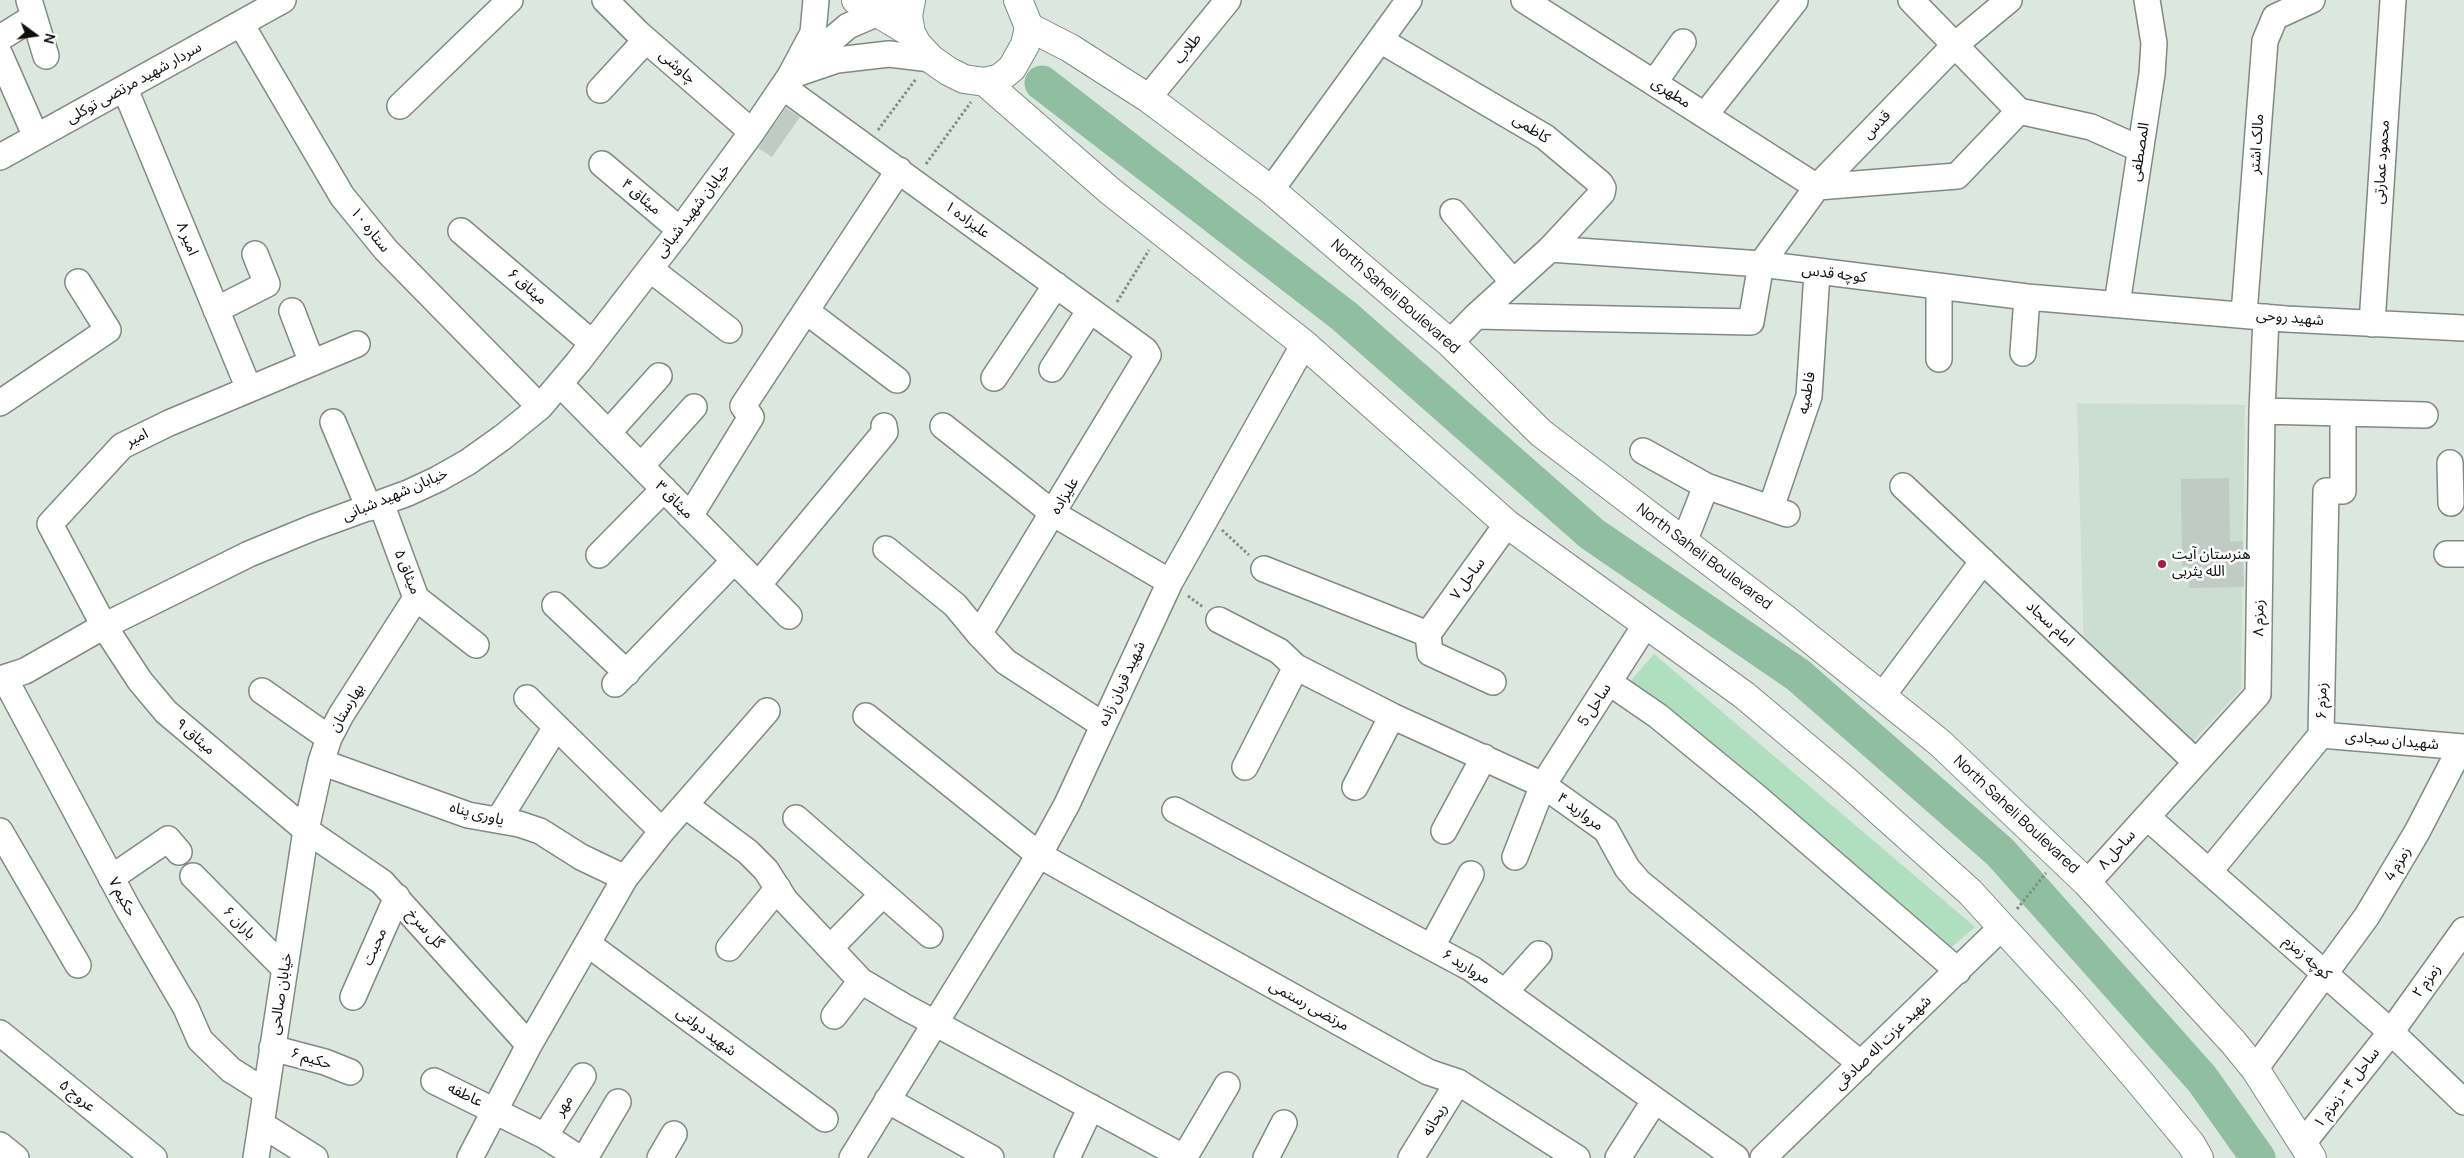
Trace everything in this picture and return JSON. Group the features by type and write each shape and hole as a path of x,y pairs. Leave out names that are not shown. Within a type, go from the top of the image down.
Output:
{"main road":[{"path":"909,0 908,16 911,33 917,44 931,59 948,71 964,79 985,82 1000,78 1012,68 1025,45 1026,11"},
{"path":"866,7 911,33"},
{"name":"North Saheli Boulevared","path":"1026,11 1070,48 1148,98 1271,190 1450,343 1541,433 1883,696 1940,743 2088,883 2255,1069 2308,1151"},
{"path":"985,82 1088,172 1304,344 1507,524 1744,695 1794,736 1970,892 2070,1001 2132,1073 2191,1144 2199,1158"}],"street":[{"path":"400,106 510,0"},
{"name":"چاوشی","path":"605,0 646,40 752,132"},
{"name":"خیابان شهید شبانی","path":"2,679 25,671 104,626 249,554 312,528 375,506 438,479 468,462 504,437 540,406 560,384 680,230 752,132 786,82 814,34 816,0"},
{"name":"خیابان شهید شبانی","path":"786,82 848,26 866,7 909,0"},
{"name":"طلاب","path":"1148,98 1228,0"},
{"path":"1271,190 1409,0"},
{"name":"مطهری","path":"1524,0 1817,187"},
{"path":"1911,0 2019,111 2092,127 2140,149"},
{"name":"قدس","path":"1761,264 1817,187 1955,45 2010,0"},
{"name":"المصطفی","path":"2117,304 2152,74 2154,43 2147,0"},
{"name":"مالک اشتر","path":"2255,316 2265,40 2275,16 2312,0"},
{"name":"محمود عمارتی","path":"2372,324 2392,0"},
{"path":"1705,115 1795,1"},
{"name":"سردار شهید مرتضی توکلی","path":"0,157 241,24 271,3"},
{"path":"0,38 32,8 46,56"},
{"name":"ستاره ۱۰","path":"241,24 342,196 392,256 540,406"},
{"path":"600,90 646,40"},
{"name":"کاظمی","path":"1380,40 1545,137 1600,182 1604,188 1602,193 1550,249"},
{"path":"1654,82 1683,42"},
{"path":"786,82 837,60 889,54 931,59"},
{"path":"0,55 36,137"},
{"name":"علیزاده ۱","path":"786,82 866,146 1145,350 1148,355"},
{"name":"امیر ۸","path":"125,89 249,389"},
{"path":"1817,187 1957,176 2019,111"},
{"name":"میثاق ۴","path":"602,164 680,230"},
{"path":"690,516 759,422 743,406 806,311 906,175"},
{"path":"1453,212 1513,282"},
{"name":"میثاق ۶","path":"461,231 592,344"},
{"path":"1450,343 1476,316 1550,249"},
{"name":"کوچه قدس","path":"1550,249 1761,264 1817,273 2027,297 2117,304"},
{"path":"216,310 267,284 255,254"},
{"path":"1476,316 1751,322 1761,264"},
{"path":"650,269 729,330"},
{"name":"فاطمیه","path":"1706,486 1779,511 1810,396 1817,273"},
{"path":"0,403 108,330 78,282"},
{"path":"994,378 1056,285"},
{"path":"1938,359 1939,286"},
{"path":"2023,353 2027,297"},
{"name":"شهید روحی","path":"2117,304 2255,316 2464,328"},
{"path":"292,311 312,363"},
{"path":"806,311 897,380"},
{"path":"1052,369 1098,316"},
{"name":"زمزم ۸","path":"2147,817 2258,694 2262,411 2255,316"},
{"name":"امیر","path":"104,626 50,524 122,446 249,389 357,344"},
{"name":"شهید قربان زاده","path":"852,1158 934,1022 1039,855 1067,804 1170,582 1304,344"},
{"name":"علیزاده","path":"979,634 1054,514 1148,355"},
{"path":"608,433 659,376"},
{"name":"میثاق ۳","path":"560,384 789,616"},
{"path":"641,466 694,407"},
{"path":"2262,411 2424,415"},
{"name":"میثاق ۵","path":"333,422 375,506 416,598 476,645"},
{"path":"758,585 885,432 884,426"},
{"path":"943,426 1054,514 1170,582"},
{"name":"زمزم ۶","path":"2209,872 2321,735 2326,491 2343,491 2343,428"},
{"path":"1643,451 1706,486 1684,542"},
{"name":"امام سجاد","path":"1903,486 2196,762"},
{"path":"599,555 664,490"},
{"name":"ساحل ۷","path":"1428,634 1507,524"},
{"path":"886,549 956,605 979,634 1006,662 1103,725"},
{"path":"555,605 621,678 734,561"},
{"path":"1883,696 1983,561"},
{"path":"1264,569 1428,634 1430,653 1494,682"},
{"name":"بهارستان","path":"306,830 321,762 329,738 416,598"},
{"name":"مروارید ۴","path":"1219,620 1279,651 1296,667 1392,716 1542,785 1606,830 1627,868 1639,882 1861,1064"},
{"name":"ساحل 5","path":"1515,857 1542,785 1610,683 1646,624"},
{"name":"میثاق ۹","path":"104,626 140,681 166,712 306,830"},
{"path":"1245,767 1296,667"},
{"name":"حکیم ۷","path":"2,679 111,878 186,1008 200,1040 231,1070 266,1092"},
{"path":"1610,683 1658,716 1958,971"},
{"path":"262,691 329,738"},
{"path":"526,698 662,831"},
{"path":"470,1158 529,1045 626,878 662,831 767,711"},
{"name":"مرتضی رستمی","path":"866,716 1039,855 1428,1072 1458,1082 1577,1158"},
{"path":"1356,786 1392,716"},
{"path":"498,819 556,727"},
{"name":"شهیدان سجادی","path":"2321,735 2463,747"},
{"name":"زمزم 4","path":"2255,1069 2367,916 2417,832 2463,747"},
{"path":"1444,830 1484,757"},
{"name":"یاوری پناه","path":"321,762 468,814 498,819 540,831 581,857 626,878"},
{"path":"684,805 748,852 766,870 785,900 861,981 905,1008 1184,1158 1227,1085"},
{"name":"مروارید ۶","path":"1175,810 1432,946 1506,991 1736,1158"},
{"name":"کوچه زمزم","path":"2147,817 2391,1032 2464,1102"},
{"name":"ساحل ۸","path":"2088,883 2147,817"},
{"path":"796,818 930,935"},
{"name":"گل سرخ","path":"306,830 372,874 396,897 529,1045"},
{"name":"خیابان صالحی","path":"256,1158 306,830"},
{"path":"0,831 78,965"},
{"path":"111,878 174,845"},
{"path":"1432,946 1471,874"},
{"name":"باران ۶","path":"193,876 285,969"},
{"path":"729,948 778,888"},
{"path":"830,948 883,894"},
{"name":"محبت","path":"353,997 396,897"},
{"name":"شهید عزت اله صادقی","path":"1763,1158 2002,927"},
{"name":"زمزم ۲","path":"2391,1032 2464,930"},
{"name":"شهید دولتی","path":"588,944 824,1119"},
{"path":"1506,991 1539,954"},
{"path":"834,1016 861,981"},
{"name":"ساحل ۴ - زمزم ۱","path":"2308,1151 2391,1032"},
{"name":"عروج ۵","path":"0,1033 154,1158"},
{"name":"حکیم ۶","path":"272,1048 325,1062 350,1072"},
{"name":"مهر","path":"546,1136 583,1076"},
{"name":"عاطفه","path":"434,1081 496,1110"},
{"name":"ریحانه","path":"1412,1158 1458,1082"},
{"path":"887,1100 991,1158"},
{"path":"1618,1158 1656,1100"},
{"path":"585,1158 618,1102"},
{"path":"1067,1158 1091,1107"},
{"path":"496,1110 546,1136 579,1158"},
{"path":"1266,1158 1284,1123"},
{"path":"261,1124 315,1158"},
{"path":"660,1158 674,1134"}],"path":[{"path":"866,146 931,59"},
{"path":"906,175 985,82"},
{"path":"1098,316 1161,230"},
{"path":"1207,515 1264,569"},
{"path":"1170,582 1219,620"},
{"path":"2002,927 2060,856"}],"shaded area":[{"name":"هنرستان آیت الله یثربی","path":"2077,403 2245,405 2241,689 2184,751 2084,656"}],"green space":[{"path":"1654,654 1975,927 1947,951 1627,685"}],"building":[{"path":"786,108 800,117 772,157 758,148"},
{"path":"2229,478 2230,542 2243,541 2244,587 2189,588 2189,566 2182,566 2181,479"}],"waterway":[{"path":"1042,83 1344,316 1592,534 1798,675 2000,852 2202,1079 2258,1158"}],"place":[{"name":"هنرستان آیت الله یثربی","path":"2162,564"}]}
